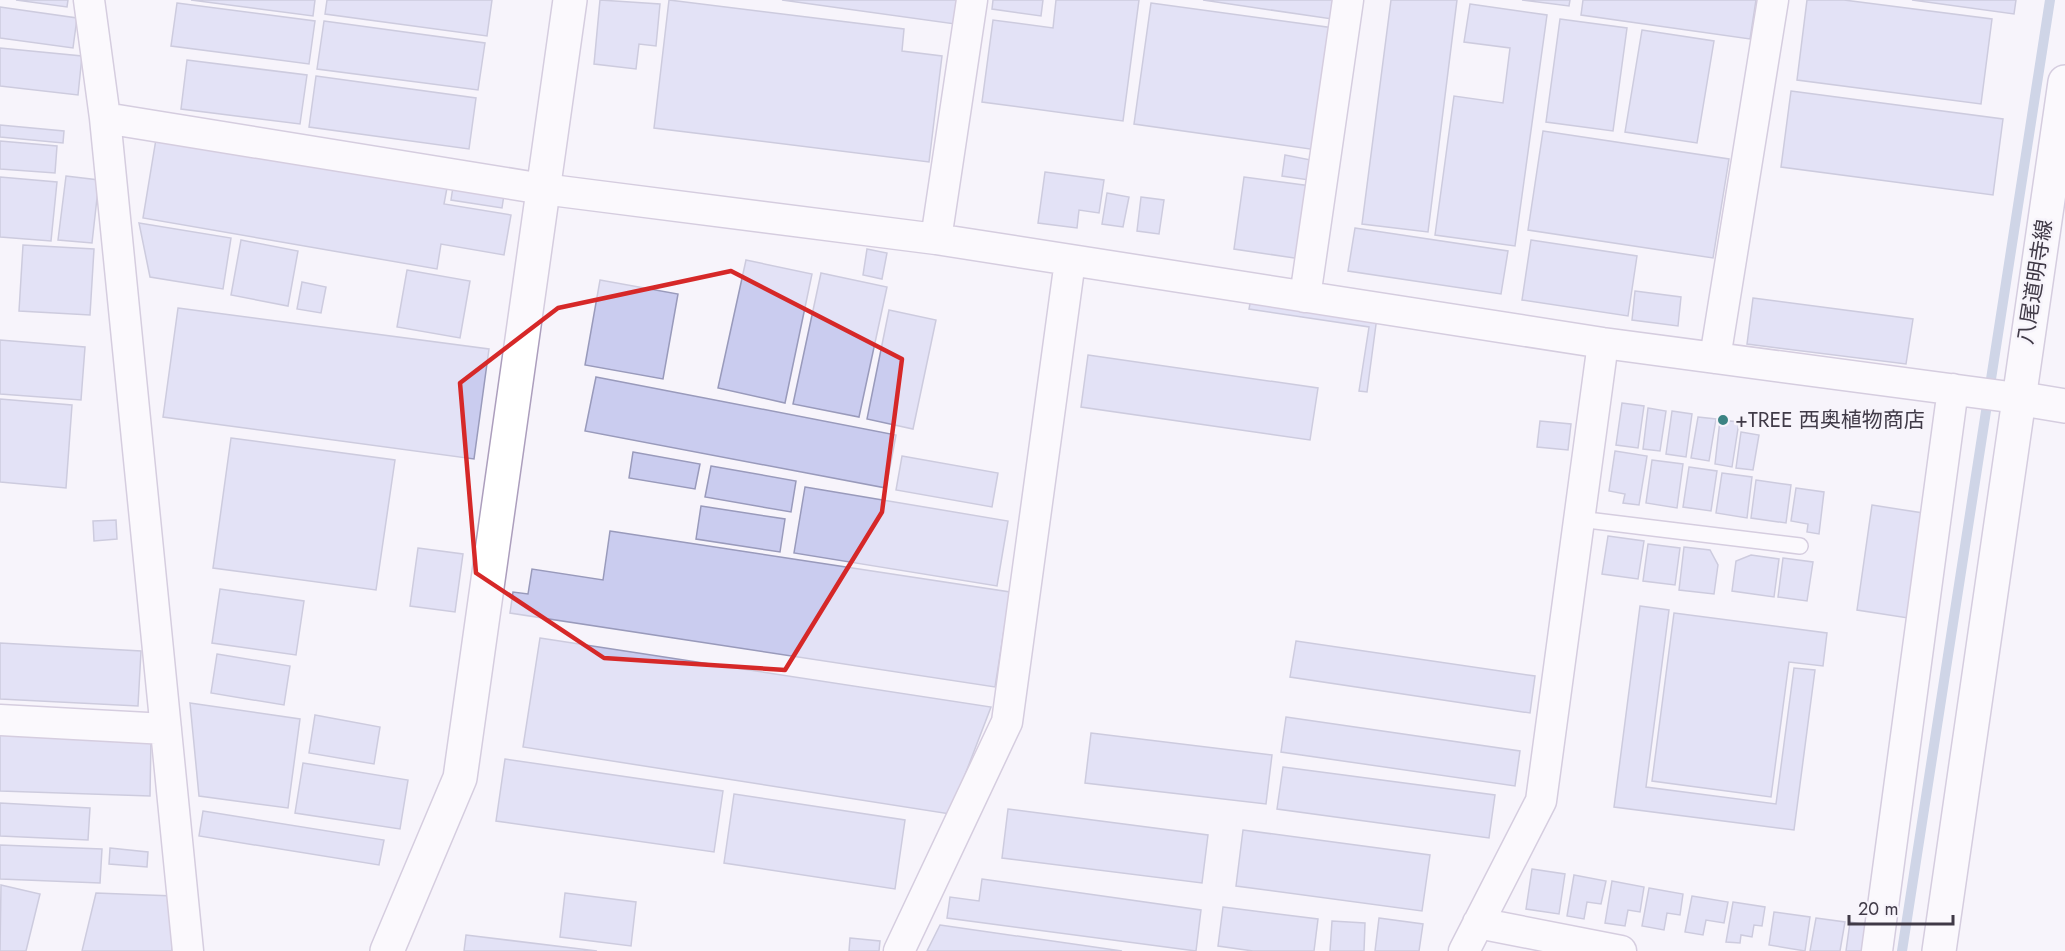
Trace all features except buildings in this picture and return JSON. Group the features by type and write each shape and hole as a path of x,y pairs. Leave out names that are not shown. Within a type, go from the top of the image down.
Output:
{"street":[{"path":"89,0 105,118 188,951"},
{"path":"387,951 460,778 570,0"},
{"path":"936,239 972,0"},
{"path":"1305,297 1348,0"},
{"path":"1715,358 1773,0"},
{"name":"八尾道明寺線","path":"1939,951 2017,398 2065,82"},
{"path":"105,118 543,189 936,239 1603,343 2065,406"},
{"path":"899,951 1007,722 1070,261"},
{"path":"1464,951 1541,801 1603,343"},
{"path":"1877,951 1953,389"},
{"path":"0,720 166,729"},
{"path":"1478,923 1621,951"}],"lane":[{"path":"1579,519 1800,546"}],"highlighted area":[{"path":"731,271 902,359 882,512 785,670 604,658 476,573 460,383 558,308"}],"waterway":[{"path":"1902,951 2050,0"}],"place":[{"name":"+TREE 西奥植物商店","path":"1723,420"}]}
